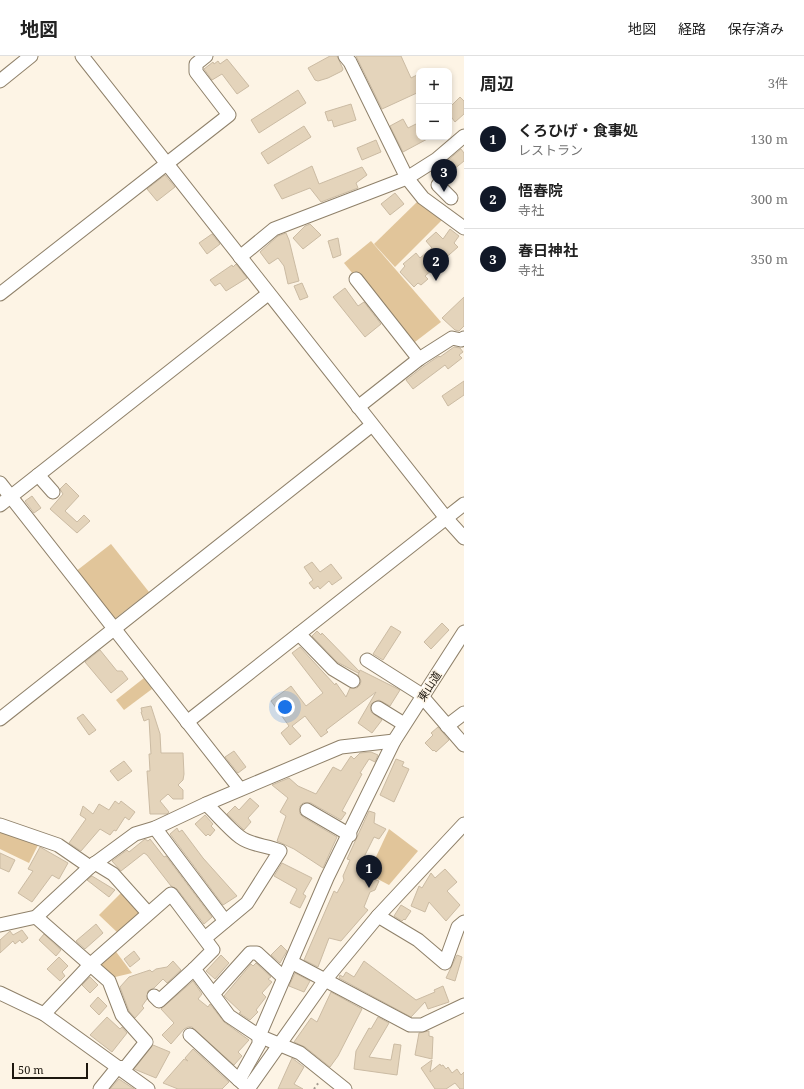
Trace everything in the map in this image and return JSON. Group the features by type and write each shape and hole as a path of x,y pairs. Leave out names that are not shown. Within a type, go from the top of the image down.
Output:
{"street":[{"path":"0,81 31,56"},
{"path":"82,56 268,294 446,518 464,538"},
{"path":"0,294 229,114 196,72 196,64 206,56"},
{"path":"345,56 350,62 407,178 423,198 464,228"},
{"path":"240,257 274,229 407,178 437,159 464,136"},
{"path":"438,185 450,198"},
{"path":"356,278 419,359"},
{"path":"0,505 268,294"},
{"path":"358,407 419,359 452,338 461,340 464,338"},
{"path":"0,719 372,425"},
{"path":"38,475 53,492"},
{"path":"0,484 240,789"},
{"path":"187,722 464,504"},
{"name":"東山道","path":"245,1086 259,1044 259,1036 327,878 350,835 363,803 404,724 464,632"},
{"path":"299,634 333,669 353,681"},
{"path":"367,660 419,693 421,698 464,745"},
{"path":"378,708 404,724"},
{"path":"447,726 464,714"},
{"path":"0,925 36,917 93,865 135,834 154,828 240,789 341,747 394,741"},
{"path":"205,938 247,903 280,851 272,847 263,848 240,837 206,804"},
{"path":"307,810 350,835"},
{"path":"190,1035 245,1086 279,1044 325,980 378,916 464,824"},
{"path":"0,825 58,845 93,865 113,874 148,913"},
{"path":"154,828 225,921"},
{"path":"44,1014 90,965 171,894 213,950 159,1001 154,996"},
{"path":"378,916 418,940 445,963 458,927 464,922"},
{"path":"36,917 109,981 122,1015 146,1042 126,1067 117,1068 100,1089"},
{"path":"214,993 250,953 257,953 284,978"},
{"path":"291,962 410,1025 422,1025 464,1005"},
{"path":"194,969 214,993 229,1016 259,1036 300,1053 345,1089"},
{"path":"0,994 44,1014 148,1089"}],"shaded area":[{"path":"418,201 442,220 395,267 374,244"},
{"path":"371,241 441,322 411,345 344,263"},
{"path":"111,544 149,592 112,621 75,572"},
{"path":"144,678 152,689 124,710 116,700"},
{"path":"0,829 39,843 29,863 0,849"},
{"path":"389,829 418,851 389,885 368,874"},
{"path":"122,892 141,915 119,934 99,915"},
{"path":"114,949 132,973 111,978 98,967"}],"building":[{"path":"330,56 337,56 343,69 342,71 328,78 318,81 315,80 308,68"},
{"path":"356,56 401,56 411,78 416,76 416,93 382,109"},
{"path":"227,59 249,86 237,94 222,74 212,80 204,69 213,62 214,64 218,61 220,64"},
{"path":"298,90 306,103 259,133 251,120"},
{"path":"460,97 464,101 464,114 455,122 452,118 452,105"},
{"path":"351,104 356,120 334,127 332,120 328,121 325,112"},
{"path":"403,119 408,128 416,124 416,140 425,140 403,152 390,126"},
{"path":"304,126 311,137 268,164 261,153"},
{"path":"376,140 381,152 362,160 357,148"},
{"path":"461,149 464,153 464,161 453,170 446,162"},
{"path":"312,166 319,184 362,167 367,175 356,183 358,188 321,202 310,188 282,199 274,185"},
{"path":"165,175 175,187 157,201 147,189"},
{"path":"395,193 404,204 390,215 381,204"},
{"path":"310,224 321,235 303,249 293,238 305,226"},
{"path":"450,229 459,236 454,243 458,247 425,276 428,279 421,285 418,283 414,287 400,272 405,266 403,264 416,253 420,258 432,248 426,241 436,232 443,239"},
{"path":"286,233 299,281 288,284 284,266 278,258 269,264 260,252 278,236"},
{"path":"212,234 220,244 207,254 199,243"},
{"path":"338,238 341,255 333,258 328,241"},
{"path":"236,264 247,278 226,291 220,283 215,286 210,280 232,265 233,267"},
{"path":"302,283 308,297 300,300 294,286"},
{"path":"345,288 358,306 364,302 381,324 365,337 333,297"},
{"path":"464,297 464,326 459,331 455,330 442,318"},
{"path":"454,347 460,348 463,352 459,355 462,358 448,369 445,365 413,389 406,380 424,366"},
{"path":"464,381 464,395 448,406 442,396"},
{"path":"66,483 79,496 65,511 77,522 84,515 90,521 77,533 50,509 63,494 60,489"},
{"path":"32,496 41,508 34,513 25,501"},
{"path":"312,562 320,572 331,564 342,578 332,585 329,581 320,589 318,586 314,589 309,583 313,580 304,567"},
{"path":"442,623 449,630 431,649 424,642"},
{"path":"391,626 401,632 383,660 373,654"},
{"path":"317,631 321,635 322,633 360,672 358,673 337,662 312,636"},
{"path":"300,647 335,685 336,683 346,697 350,688 357,688 360,685 361,681 358,675 360,670 400,690 390,706 379,700 371,704 371,712 382,720 372,733 358,723 376,692 326,730 328,732 321,737 305,716 292,726 301,736 290,745 281,733 289,726 271,701 291,686 306,706 323,693 292,653"},
{"path":"100,650 117,671 122,671 128,679 111,693 85,662"},
{"path":"151,706 160,734 161,753 183,753 184,774 183,780 178,785 183,790 183,799 173,799 168,794 160,801 169,812 167,814 150,814 147,771 150,771 149,754 151,754 149,719 144,721 141,708"},
{"path":"83,714 96,730 89,735 77,718"},
{"path":"438,727 449,740 436,752 425,743 433,735 431,733"},
{"path":"234,751 246,767 238,773 225,757"},
{"path":"371,752 378,755 375,762 369,759 360,773 362,774 342,811 346,813 341,820 311,803 303,803 300,806 300,814 303,817 337,837 323,868 294,849 277,841 286,816 280,812 288,798 272,785 289,778 298,786 316,794 333,767 341,771 351,756 354,759 360,753"},
{"path":"396,759 404,762 402,766 409,769 394,802 380,795"},
{"path":"124,761 132,771 118,781 110,771"},
{"path":"250,798 259,806 248,818 251,822 244,830 227,814 235,806 239,810"},
{"path":"115,801 119,804 121,801 135,812 129,820 125,817 116,831 114,830 110,835 100,829 81,851 69,843 86,819 80,815 83,806 93,814 99,804 109,810"},
{"path":"369,811 375,813 374,823 386,829 379,839 374,837 360,865 369,869 365,875 379,881 375,890 370,892 364,907 368,910 341,941 329,938 318,967 304,960 334,891 337,893 344,880 343,876 350,860 347,859"},
{"path":"205,815 213,824 211,826 215,830 210,836 208,834 206,836 195,824"},
{"path":"177,828 179,832 182,830 203,858 237,896 223,905 170,834"},
{"path":"145,839 148,841 150,839 164,857 166,856 212,917 204,924 177,889 171,886 147,855 144,853 121,871 112,861 127,850 129,852"},
{"path":"40,847 68,863 59,879 52,875 32,902 18,893 33,871 28,869"},
{"path":"0,853 15,860 9,872 0,868"},
{"path":"282,863 312,878 303,894 306,896 300,908 290,903 297,889 274,876"},
{"path":"445,869 457,882 447,891 460,905 446,921 429,902 425,912 411,906 419,886 422,888 431,873 435,878"},
{"path":"92,876 115,890 109,897 87,880"},
{"path":"401,905 411,911 405,920 404,919 402,921 394,916"},
{"path":"96,924 103,933 85,949 76,941"},
{"path":"22,930 28,938 22,943 20,940 15,944 13,941 0,953 0,940 10,931 13,935"},
{"path":"44,934 61,950 56,956 39,940"},
{"path":"281,945 287,951 280,963 271,955"},
{"path":"134,951 140,959 130,967 124,959"},
{"path":"221,955 229,963 215,979 206,971"},
{"path":"457,955 462,957 455,981 446,978"},
{"path":"59,957 68,966 62,972 65,976 60,981 47,969"},
{"path":"173,961 181,970 167,983 163,979 154,988 148,991 147,999 142,1006 144,1008 135,1018 129,1011 120,987 129,977 150,970 152,972 156,969 167,967"},
{"path":"364,961 416,1000 435,992 434,990 443,986 449,1002 428,1009 425,1002 411,1017 339,978 340,975 343,977 346,972 354,977"},
{"path":"256,963 271,977 268,979 272,982 262,993 266,997 256,1010 258,1012 250,1020 239,1013 241,1012 224,996 251,964 253,966"},
{"path":"295,973 310,981 304,992 289,986"},
{"path":"90,977 98,985 90,993 82,985"},
{"path":"193,981 202,994 198,999 208,1007 210,1004 224,1022 249,1040 238,1052 242,1056 234,1065 192,1027 184,1029 171,1044 162,1035 174,1023 161,1009"},
{"path":"331,992 362,1009 338,1056 330,1067 305,1047 294,1042 311,1018 317,1022"},
{"path":"98,997 107,1006 99,1015 90,1006"},
{"path":"107,1017 120,1029 122,1027 127,1033 112,1052 90,1035"},
{"path":"378,1017 389,1023 369,1057 391,1060 394,1044 401,1045 397,1075 354,1069 356,1051 369,1028 371,1029"},
{"path":"429,1031 429,1036 433,1037 432,1059 415,1055 419,1033"},
{"path":"153,1045 170,1052 156,1078 134,1069"},
{"path":"193,1049 229,1082 222,1089 178,1089 163,1083 184,1059 188,1061 185,1058"},
{"path":"292,1058 304,1067 294,1084 303,1089 278,1089"},
{"path":"432,1060 430,1072 440,1064 446,1069 448,1067 452,1073 457,1069 461,1075 464,1072 464,1089 460,1089 455,1083 446,1089 435,1089 421,1068"},
{"path":"119,1079 134,1089 110,1089"}],"place":[{"name":"春日神社","path":"444,192"},
{"name":"悟春院","path":"436,281"},
{"name":"くろひげ・食事処","path":"369,888"}]}
